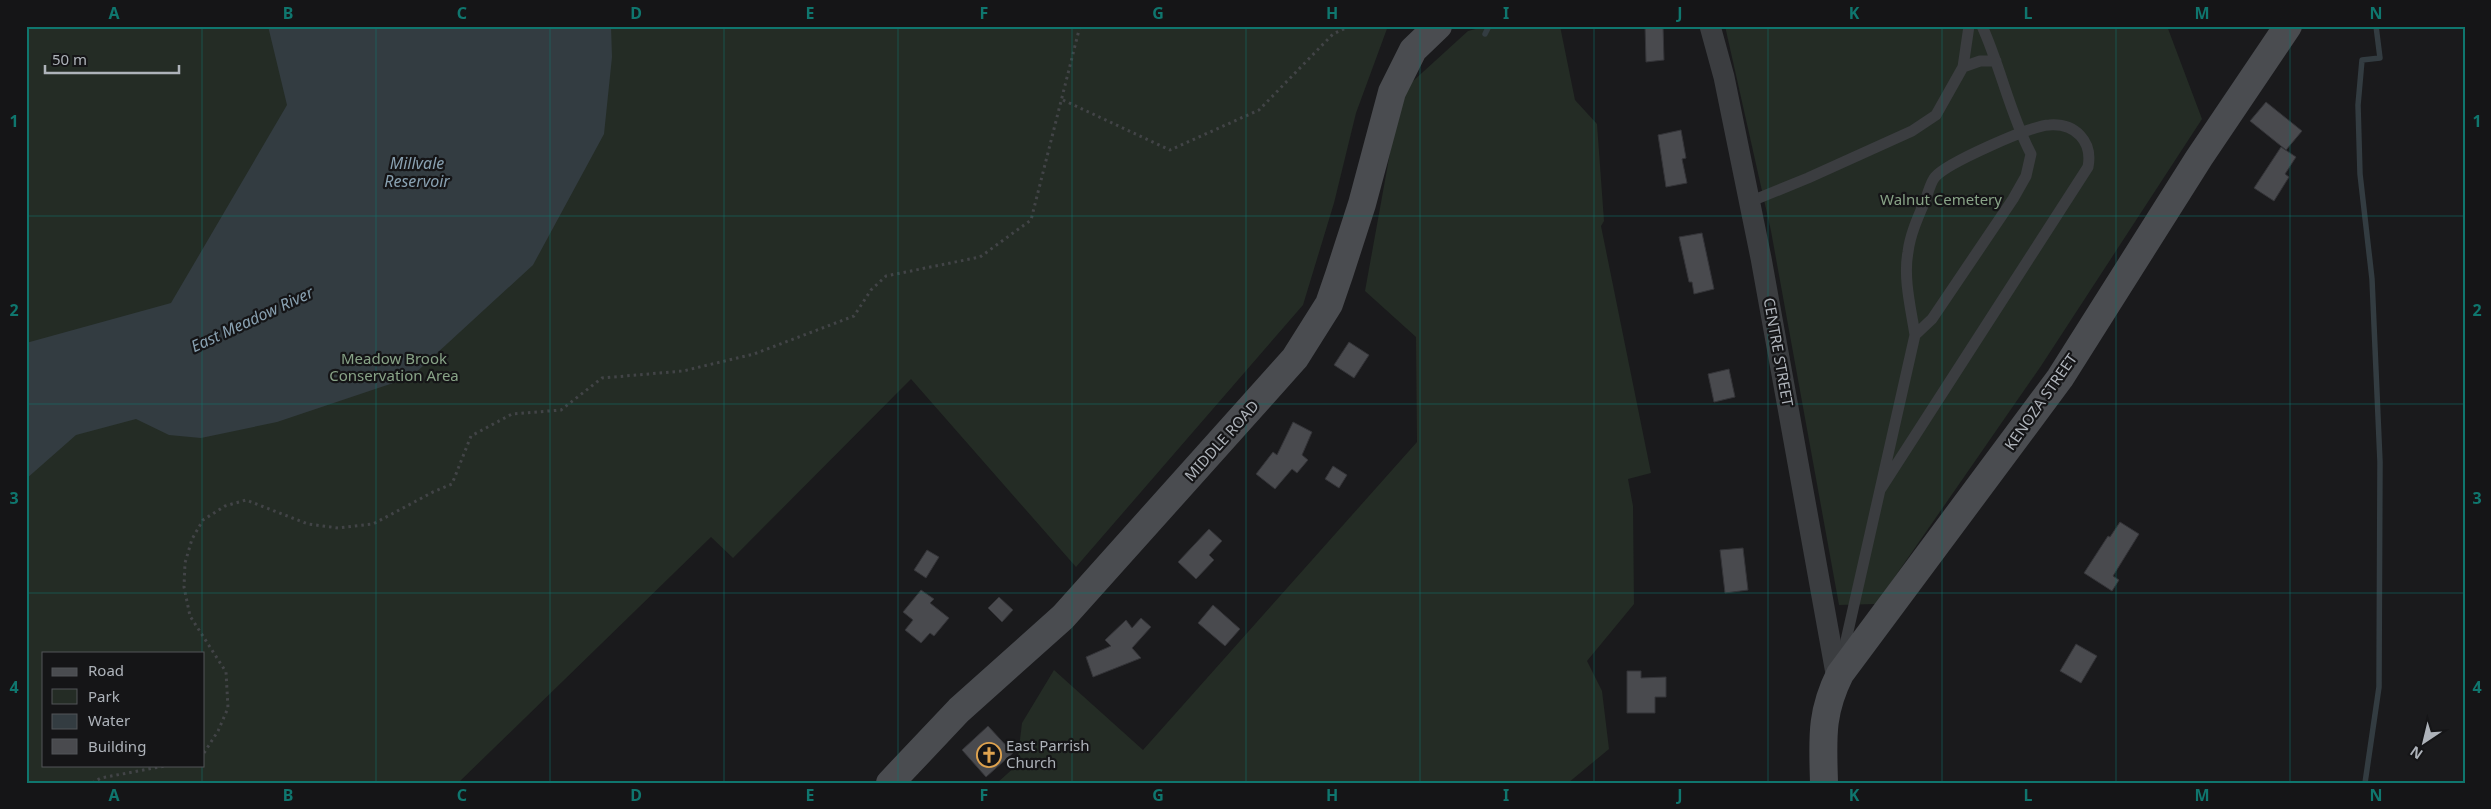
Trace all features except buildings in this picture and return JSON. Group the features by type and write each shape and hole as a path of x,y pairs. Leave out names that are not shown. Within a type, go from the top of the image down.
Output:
{"street":[{"name":"CENTRE STREET","path":"1710,26 1724,77 1749,202 1837,679"},
{"name":"KENOZA STREET","path":"1824,783 1823,724 1825,710 1837,679 1852,654 2060,378 2199,158 2288,26"},
{"name":"MIDDLE ROAD","path":"890,783 959,710 1063,617 1231,432 1299,352 1329,304 1362,204 1392,92 1405,62 1428,31"}],"lane":[{"path":"1749,202 1808,178 1912,130 1936,115 1963,67 1969,26"},
{"path":"1915,335 1932,319 2013,199 2026,176 2031,154 2020,134 1996,61 1982,26"},
{"path":"1963,67 1980,61 1996,61"},
{"path":"1837,679 1915,335 1908,282 1908,252 1934,178 1950,165 2020,134 2047,124 2064,126 2079,135 2087,143 2090,155 2088,167 1880,490"}],"path":[{"path":"205,751 218,731 228,708 226,672 190,616 184,587 185,563 189,547 203,520 225,506 246,500 308,524 338,528 373,524 452,484 471,436 512,414 561,410 602,378 683,371 754,354 854,316 871,290 886,276 980,257 1031,220 1063,100 1080,26"},
{"path":"1063,100 1170,150 1259,110 1333,34 1350,26"},
{"path":"92,783 101,778 165,766"}],"green space":[{"name":"Meadow Brook Conservation Area","path":"26,26 1388,26 1356,113 1334,203 1303,305 1076,567 911,379 733,558 711,537 458,783 26,783"},
{"path":"1487,26 1560,26 1575,100 1597,124 1604,221 1601,226 1651,473 1628,479 1633,506 1634,604 1587,661 1602,691 1609,749 1568,783 997,783 1017,765 1022,723 1054,670 1143,750 1417,442 1416,337 1365,291 1401,92 1468,31"},
{"name":"Walnut Cemetery","path":"1725,26 2167,26 2202,119 2041,366 1876,604 1839,605 1771,231"}],"water":[{"name":"Millvale Reservoir","path":"268,26 611,26 612,57 604,134 533,265 411,377 277,422 201,438 169,435 136,419 76,435 26,479 26,343 171,303 287,105"}],"waterway":[{"path":"1485,34 1489,26"},
{"path":"2365,783 2379,687 2380,462 2372,279 2360,174 2358,105 2362,60 2380,58 2376,26"}],"place":[{"name":"East Parrish Church","path":"989,755"}],"water label":[{"name":"East Meadow River","path":"252,319"}]}
